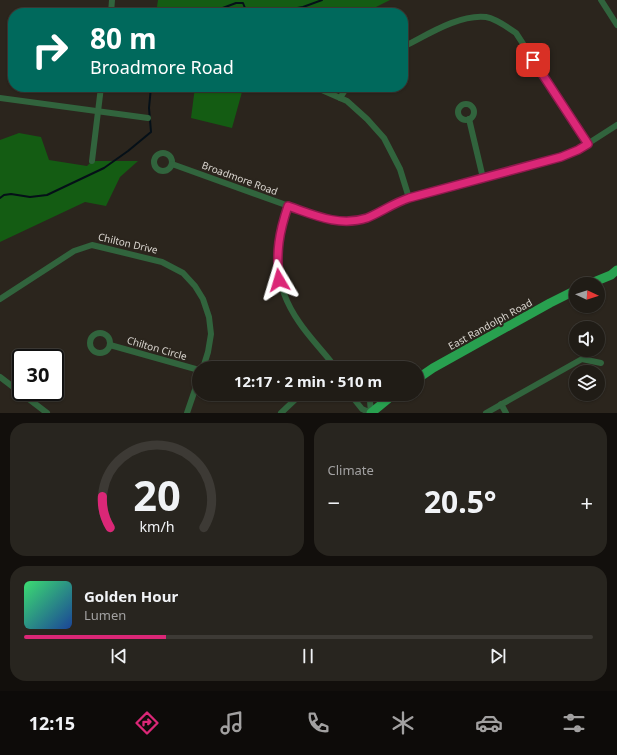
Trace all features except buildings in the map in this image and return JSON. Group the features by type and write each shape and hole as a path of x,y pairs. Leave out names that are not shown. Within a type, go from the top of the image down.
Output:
{"main road":[{"path":"605,278 615,274"},
{"name":"East Randolph Road","path":"424,375 447,360 569,294"},
{"path":"371,413 386,401"}],"street":[{"path":"601,0 617,25"},
{"path":"408,45 458,20 470,17 487,17 504,24 516,33 588,144"},
{"path":"92,160 100,92"},
{"path":"326,92 347,101 367,119 384,138 400,169 409,198"},
{"path":"340,98 344,92"},
{"path":"0,98 98,110 148,118"},
{"path":"469,119 483,178"},
{"name":"Broadmore Road","path":"172,164 325,219 349,221 367,218 409,198 561,157 578,150 617,124"},
{"path":"288,206 281,227 278,245 277,262 279,280 288,304 300,323 329,361"},
{"name":"Chilton Drive","path":"0,299 74,251 92,244 162,262 183,273 196,286 203,299 209,317 211,334 208,352 205,361"},
{"name":"Chilton Circle","path":"110,345 192,368"},
{"path":"486,413 582,359 601,364"},
{"path":"0,377 47,413"},
{"path":"186,413 192,397"},
{"path":"282,413 294,401"},
{"path":"356,401 362,409 371,413 370,401"},
{"path":"501,404 506,413"}],"green space":[{"path":"158,0 390,0 374,8 157,8"},
{"path":"194,92 242,92 232,128 191,118"},
{"path":"19,133 41,137 49,160 87,166 92,161 138,161 120,177 106,206 85,202 0,242 0,140"}],"waterway":[{"path":"297,8 322,0"},
{"path":"223,8 236,3 243,3 245,8"},
{"path":"0,198 4,195 11,194 30,197 47,195 104,168 151,132 149,108 151,92"}],"route":[{"path":"279,280 277,262 278,245 281,227 288,206 325,219 337,221 367,218 409,198 561,157 588,144 533,60"}]}
